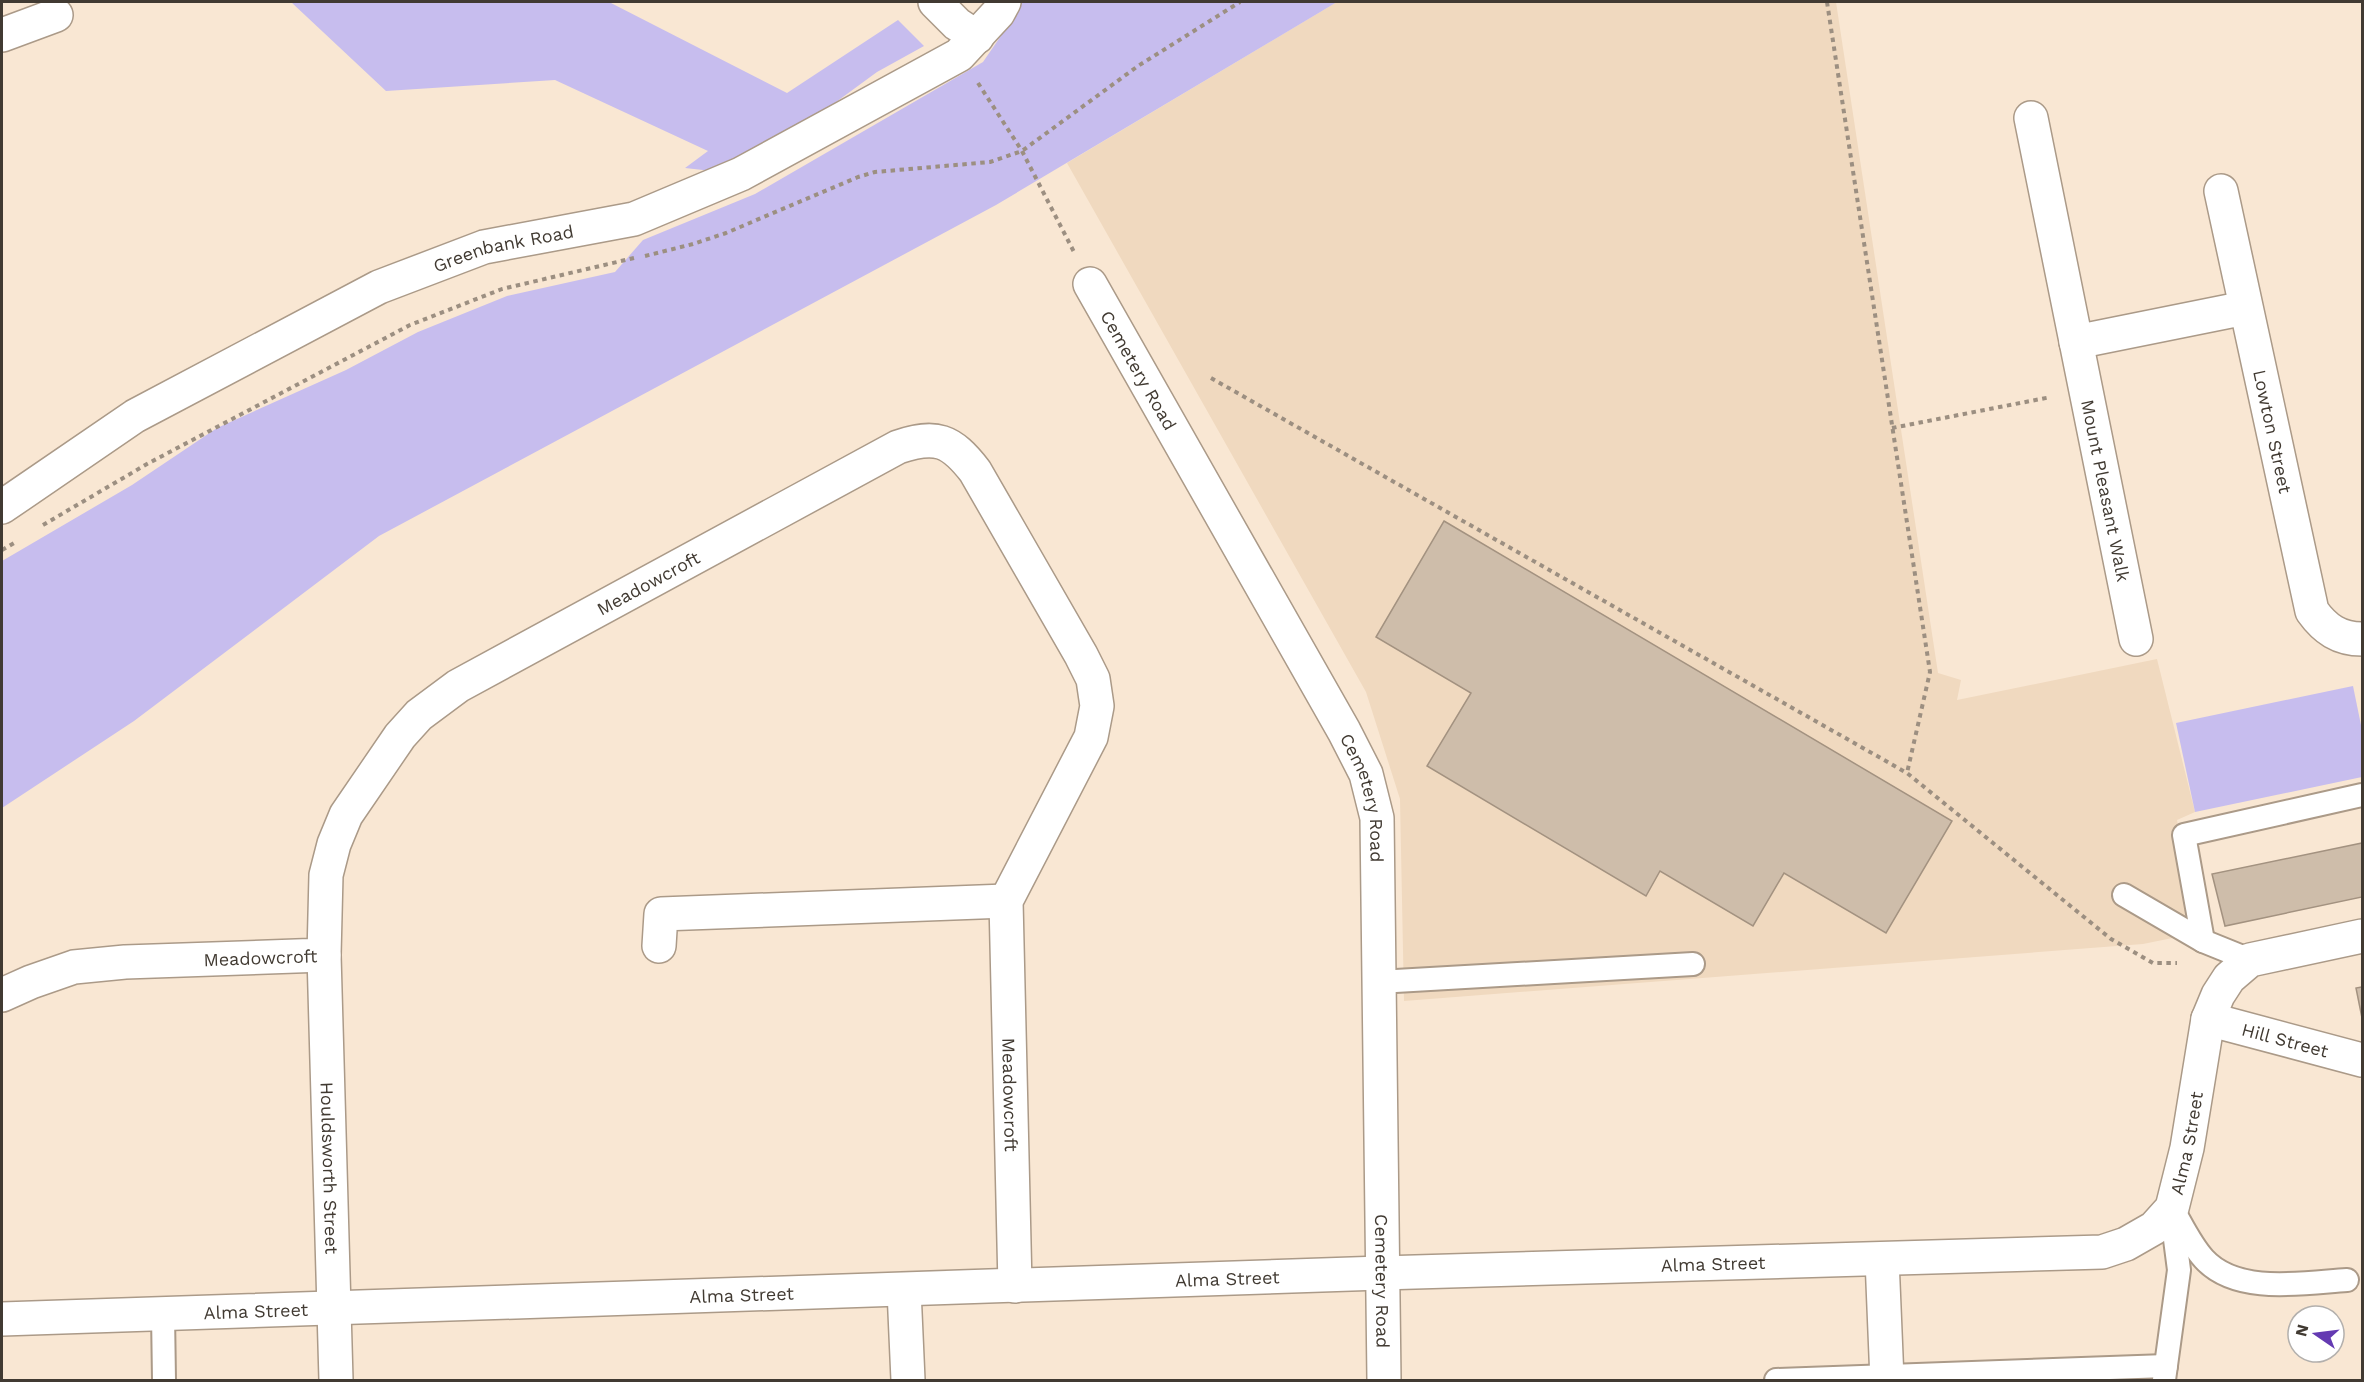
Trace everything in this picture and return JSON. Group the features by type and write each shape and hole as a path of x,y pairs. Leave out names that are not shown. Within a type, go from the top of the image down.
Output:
{"street":[{"path":"935,2 957,24 968,46"},
{"name":"Greenbank Road","path":"2,508 135,416 379,287 484,247 634,219 741,174 968,46 998,13 1004,2"},
{"path":"2,35 56,15"},
{"name":"Mount Pleasant Walk","path":"2031,118 2136,639"},
{"name":"Lowton Street","path":"2221,190 2312,611 2322,625 2335,634 2352,639 2362,639"},
{"name":"Cemetery Road","path":"1090,284 1344,731 1366,774 1377,818 1384,1380"},
{"path":"2076,342 2245,308"},
{"name":"Meadowcroft","path":"2,995 74,967 125,962 324,955 327,876 334,844 346,815 400,736 419,715 458,686 898,447 920,439 942,442 960,452 975,471 1093,679 1097,706 1091,737 1006,901 1015,1286"},
{"path":"659,946 661,914 1006,901"},
{"path":"2250,960 2362,936"},
{"name":"Houldsworth Street","path":"324,955 336,1380"},
{"name":"Alma Street","path":"2,1319 1381,1273 2102,1252 2126,1244 2154,1228 2172,1208 2187,1149 2208,1019 2218,995 2229,978 2250,960"},
{"name":"Hill Street","path":"2208,1019 2362,1060"},
{"path":"1882,1259 1887,1379"},
{"path":"904,1290 908,1380"}],"lane":[{"path":"2203,941 2184,835 2362,795"},
{"path":"2124,895 2203,941 2250,960"},
{"path":"1378,982 1694,964"},
{"path":"2172,1208 2203,1258 2216,1270 2241,1280 2277,1286 2347,1280"},
{"path":"1776,1380 2165,1373 2179,1270 2172,1208"},
{"path":"163,1314 164,1380"}],"path":[{"path":"40,527 147,464 411,325 502,289 693,244 726,233 858,177 875,172 990,162 1022,151 1138,66 1240,2"},
{"path":"1827,2 1930,672 1907,773"},
{"path":"968,46 1090,284"},
{"path":"1211,378 1907,773 2111,939 2153,963 2185,962"},
{"path":"1892,428 2086,390"},
{"path":"2,550 21,539"}],"shaded area":[{"path":"291,2 609,2 787,93 898,20 924,46 877,72 791,135 721,172 685,168 708,151 555,80 386,91"},
{"path":"1021,2 1337,2 996,205 379,536 134,721 2,808 2,561 132,485 217,428 346,370 418,332 507,296 615,272 643,240 755,194 983,62 1018,11"},
{"path":"1337,2 1836,2 1938,673 1961,680 1957,700 2157,659 2195,812 2177,820 2197,933 2143,944 1404,1001 1400,799 1366,692 1067,163"},
{"path":"2353,686 2362,730 2362,777 2195,812 2176,723"}],"building":[{"path":"1444,521 1952,821 1886,933 1784,873 1753,926 1660,871 1646,896 1427,766 1471,693 1376,637"},
{"path":"2362,843 2362,897 2225,926 2212,874"},
{"path":"2362,987 2362,1018 2356,988"}]}
